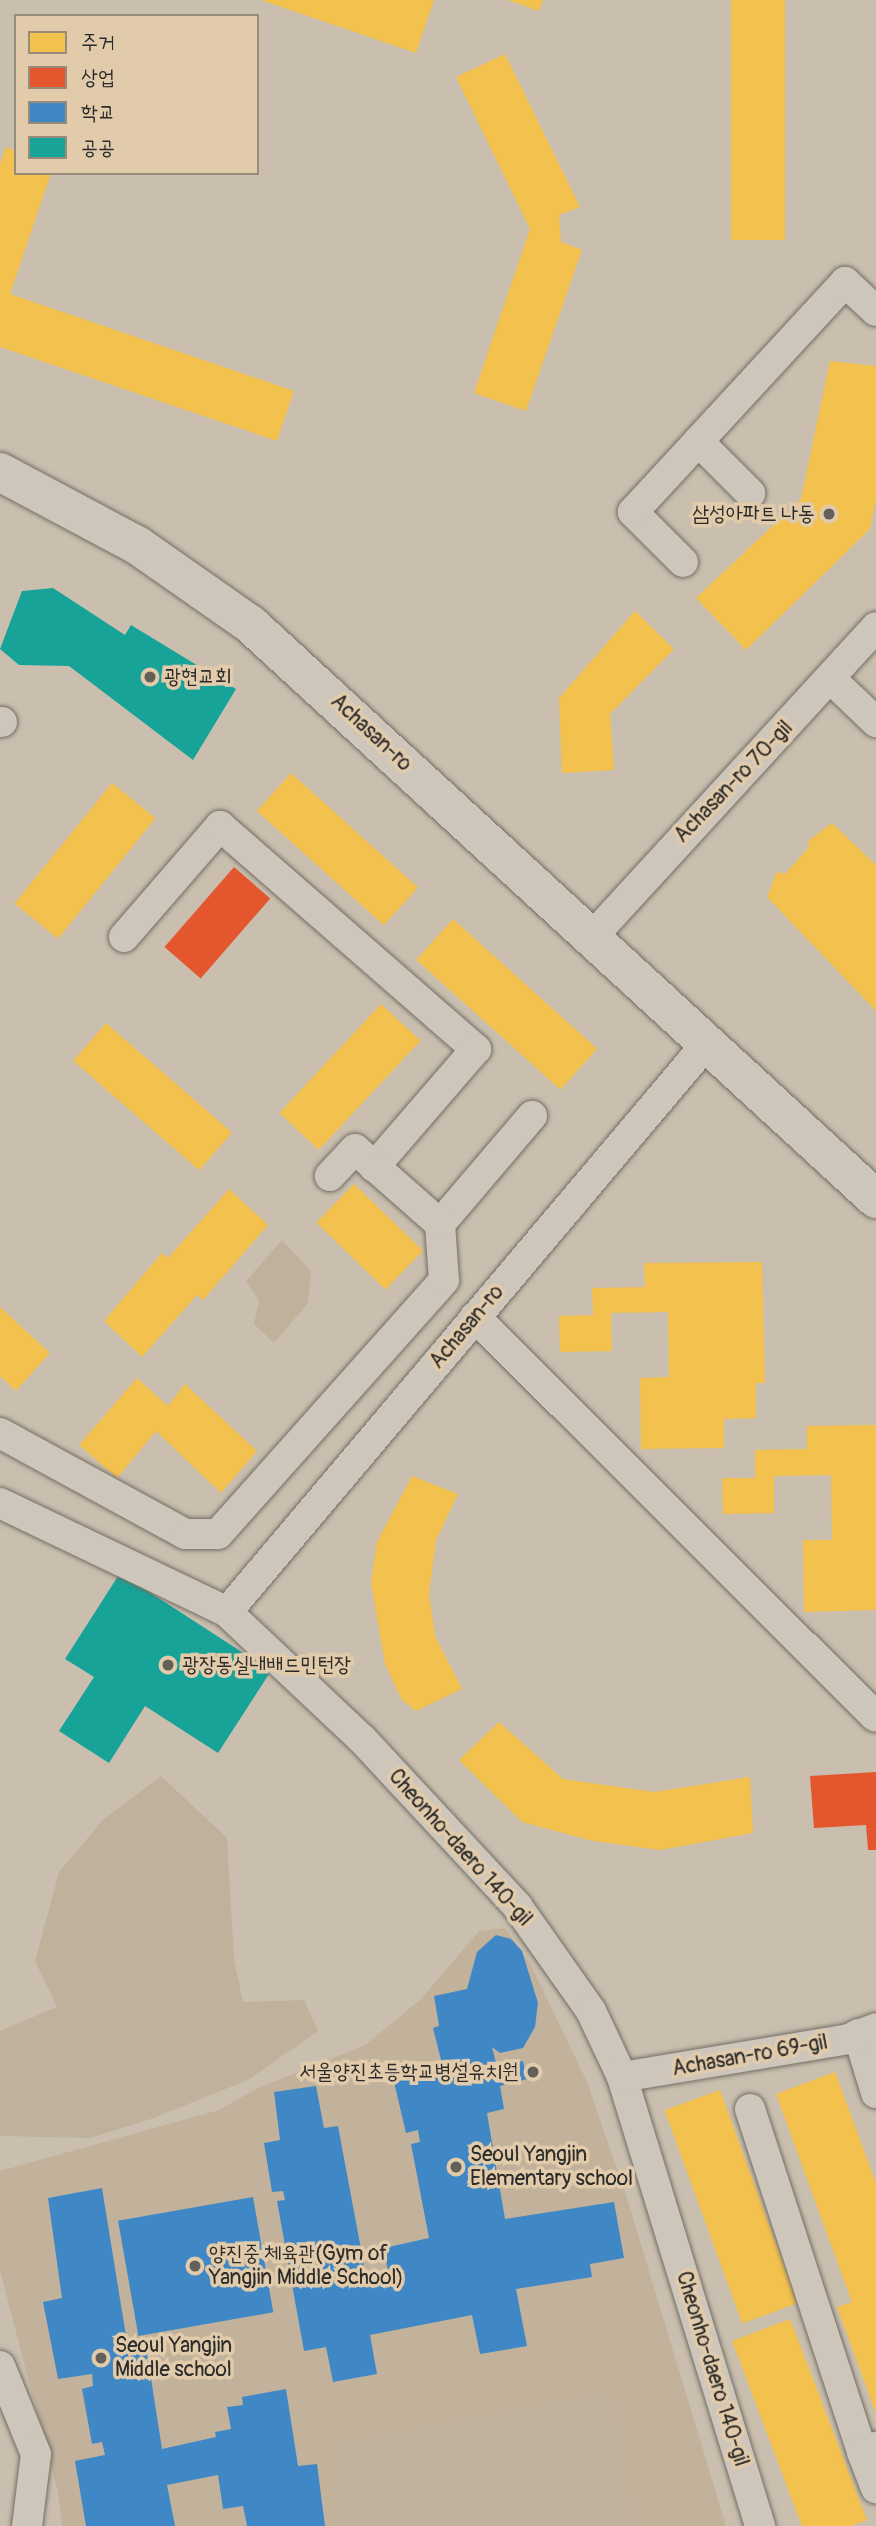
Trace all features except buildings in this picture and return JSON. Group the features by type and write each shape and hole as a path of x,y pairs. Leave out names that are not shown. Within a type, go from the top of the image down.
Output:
{"main road":[{"name":"Achasan-ro","path":"0,471 137,545 250,624 876,1199"}],"street":[{"path":"683,562 633,512 845,282 876,311"},
{"path":"698,441 750,493"},
{"name":"Achasan-ro 70-gil","path":"592,937 832,680 876,627"},
{"path":"832,680 876,722"},
{"path":"124,937 220,826 476,1049 374,1167"},
{"name":"Achasan-ro","path":"227,1612 708,1042"},
{"path":"0,1433 185,1534 218,1534 444,1280 440,1224 532,1116"},
{"path":"330,1176 355,1149 440,1224"},
{"path":"475,1317 876,1717"},
{"name":"Cheonho-daero 140-gil","path":"0,1503 227,1612 362,1739 517,1906 590,2011 622,2077 760,2526"},
{"path":"867,2031 876,2093"},
{"name":"Achasan-ro 69-gil","path":"622,2077 867,2031"},
{"path":"750,2109 869,2450 876,2488"},
{"path":"0,2366 36,2454 27,2526"}],"shaded area":[{"path":"282,1240 311,1271 308,1303 274,1343 254,1324 259,1301 246,1281"},
{"path":"161,1776 227,1838 234,1959 243,2002 304,2000 318,2031 248,2080 151,2119 90,2138 0,2136 0,2031 57,2007 35,1961 59,1872 103,1820"},
{"path":"505,1928 531,1965 587,2082 628,2201 726,2526 62,2526 58,2492 0,2271 0,2171 219,2110 256,2089 365,2045 421,1999 479,1931"},
{"path":"610,2393 632,2526 346,2526 331,2446"}],"place":[{"name":"삼성아파트 나동","path":"829,514"},
{"name":"광현교회","path":"150,677"},
{"name":"광장동실내배드민턴장","path":"168,1665"},
{"name":"서울양진초등학교병설유치원","path":"533,2072"},
{"name":"Seoul Yangjin Elementary school","path":"456,2167"},
{"name":"양진중 체육관(Gym of Yangjin Middle School)","path":"195,2266"},
{"name":"Seoul Yangjin Middle school","path":"101,2358"}]}
